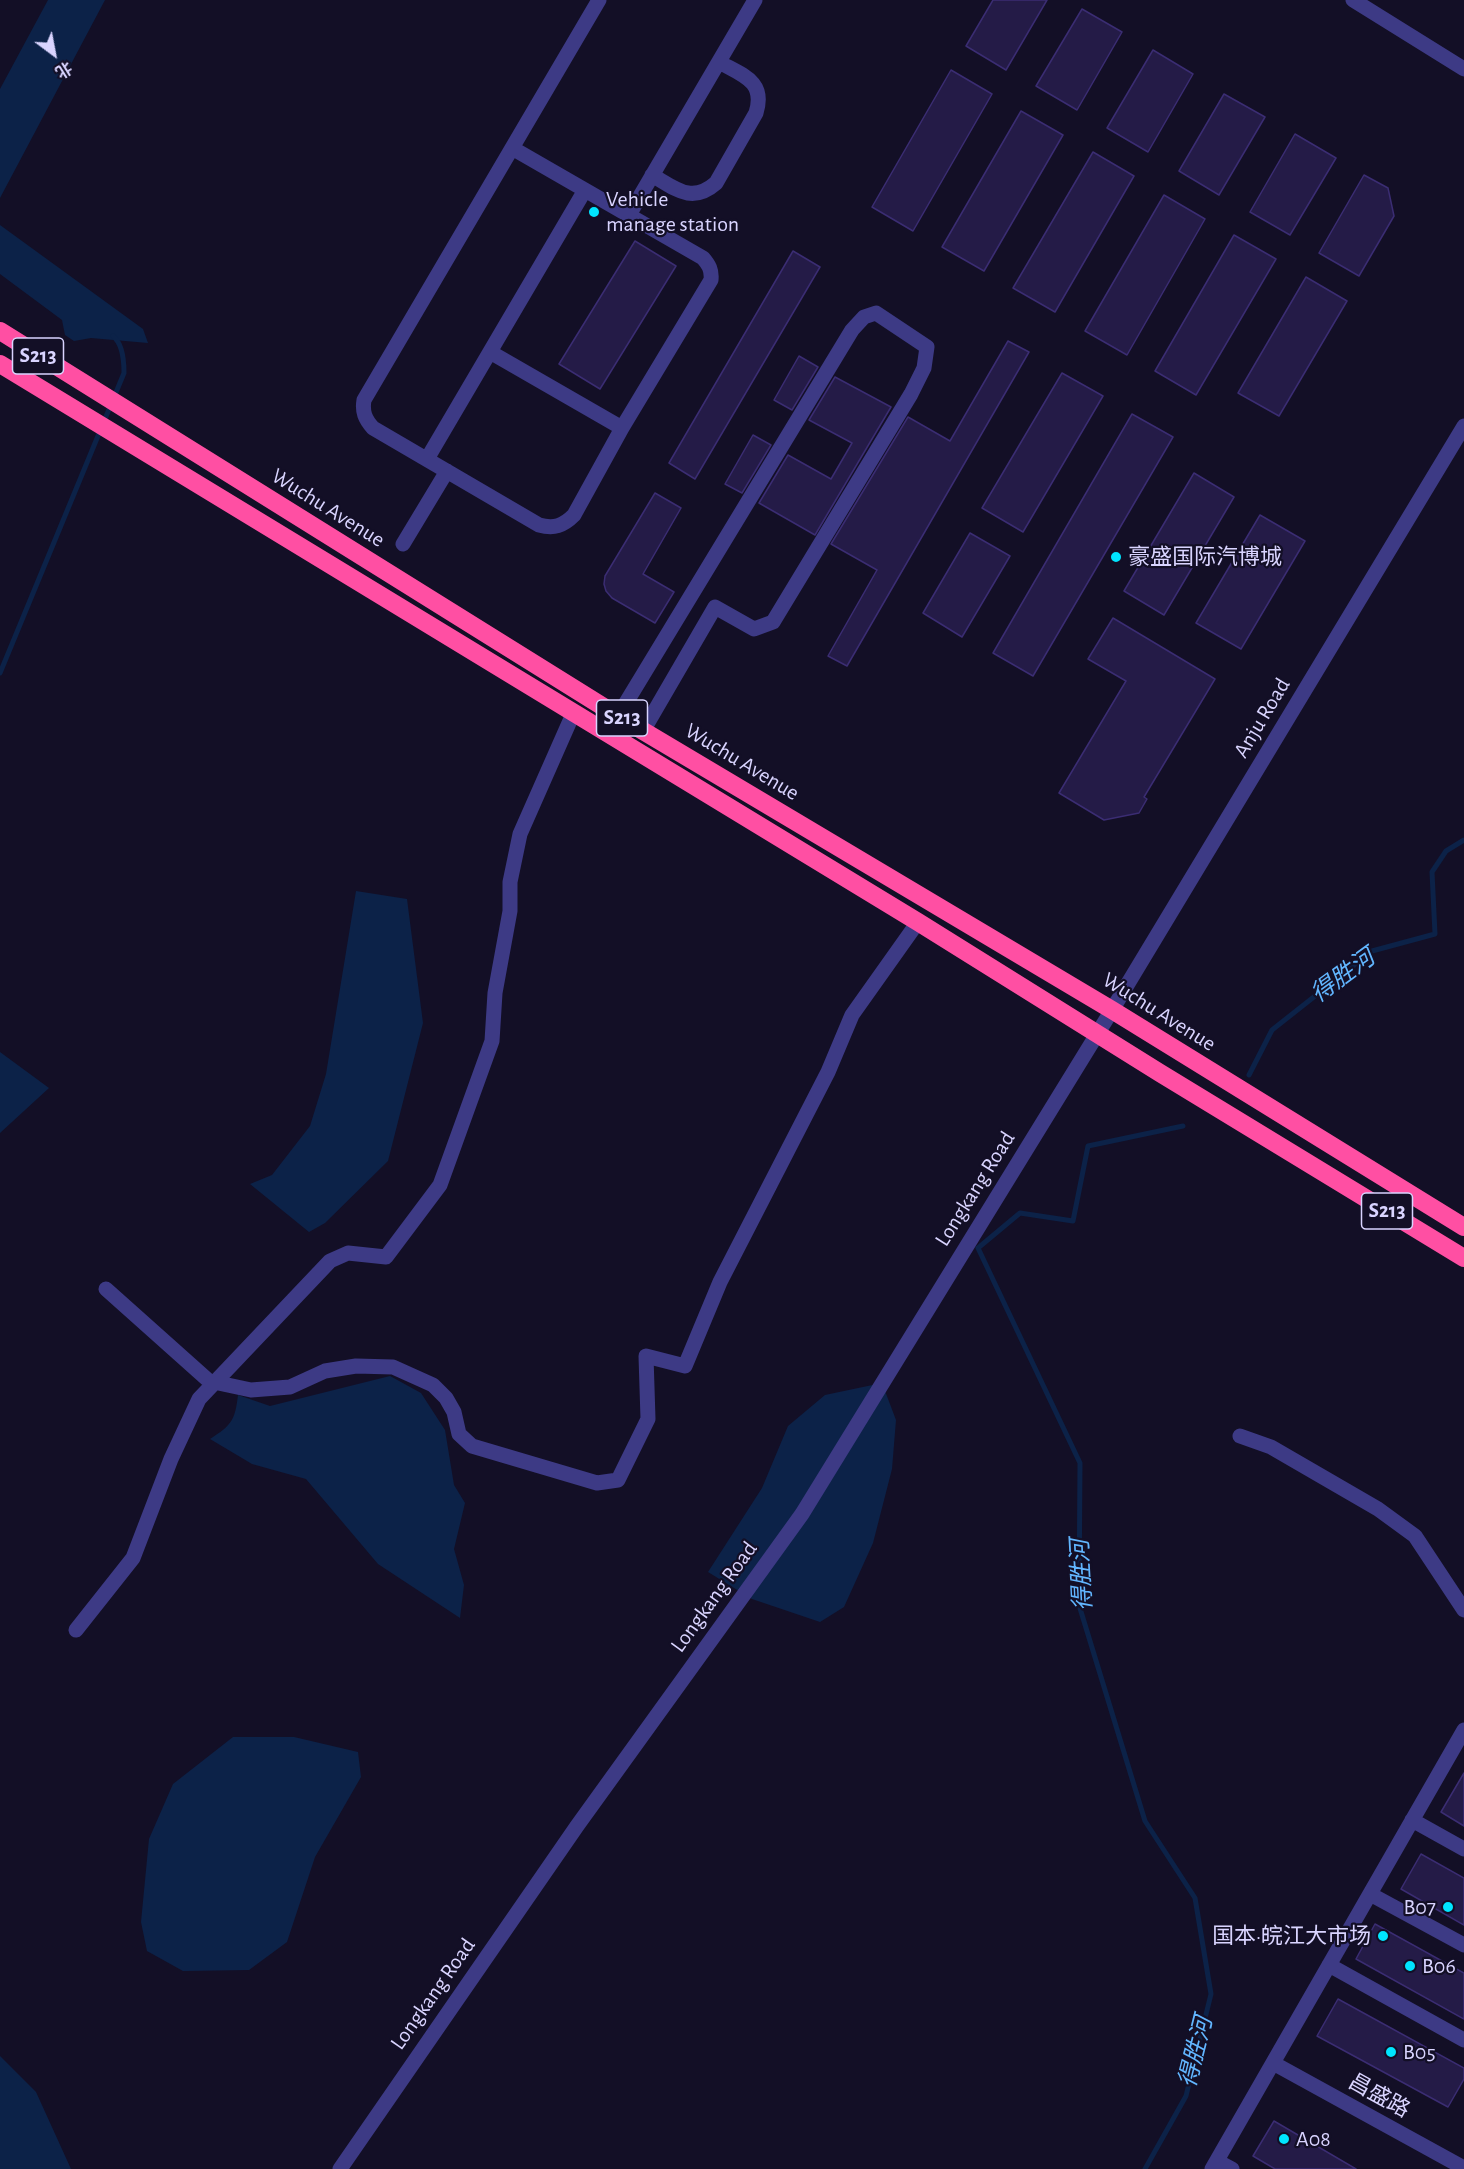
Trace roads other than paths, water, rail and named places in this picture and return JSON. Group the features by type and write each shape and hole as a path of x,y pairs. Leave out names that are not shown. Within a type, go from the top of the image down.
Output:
{"highway":[{"name":"Wuchu Avenue","path":"0,331 618,716 1112,1010 1464,1227"},
{"name":"Wuchu Avenue","path":"0,364 918,922 1464,1258"}],"street":[{"path":"512,148 703,258 711,272 711,280 622,428 574,515 568,522 555,527 539,525 374,428 365,416 364,400 512,148 599,0"},
{"path":"629,215 755,0"},
{"path":"1353,0 1464,69"},
{"path":"652,175 690,194 708,190 716,183 756,113 759,102 755,85 749,79 719,62"},
{"path":"428,459 585,190"},
{"path":"618,716 852,330 864,317 876,313 927,347 924,368 911,394 773,622 754,629 715,607 643,731"},
{"path":"490,352 622,428"},
{"name":"Anju Road","path":"1097,1033 1464,426"},
{"path":"403,544 447,471"},
{"path":"76,1630 133,1558 171,1459 199,1399 330,1261 348,1253 386,1257 440,1185 492,1041 495,993 510,911 510,882 520,834 573,714"},
{"path":"106,1289 208,1381 251,1390 290,1387 325,1371 356,1366 393,1366 433,1385 446,1398 453,1412 459,1434 472,1446 597,1483 618,1480 648,1419 646,1356 685,1366 720,1282 828,1072 852,1014 918,922"},
{"name":"Longkang Road","path":"340,2169 577,1826 802,1514 1097,1033"},
{"path":"1240,1436 1270,1447 1368,1503 1415,1536 1464,1610"},
{"path":"1232,2169 1215,2165 1464,1730"},
{"path":"1412,1820 1464,1849"},
{"path":"1370,1894 1464,1945"},
{"path":"1329,1965 1464,2040"},
{"name":"昌盛路","path":"1273,2063 1464,2168"}],"water":[{"path":"48,0 105,0 0,198 0,89"},
{"path":"0,225 143,329 148,343 91,338 74,341 65,335 62,320 0,274"},
{"path":"356,891 407,899 423,1023 388,1161 325,1223 309,1232 250,1184 272,1175 310,1126 326,1074"},
{"path":"0,1052 49,1088 0,1133"},
{"path":"390,1376 421,1393 445,1430 454,1485 465,1503 454,1549 464,1585 460,1618 378,1564 306,1479 252,1464 210,1439 228,1426 234,1416 238,1395 270,1406"},
{"path":"882,1383 896,1420 892,1469 873,1543 844,1607 820,1622 752,1599 708,1572 762,1488 788,1426 825,1395"},
{"path":"233,1737 294,1737 358,1752 361,1777 315,1857 287,1942 249,1970 183,1971 147,1951 141,1922 149,1839 173,1784"},
{"path":"0,2056 36,2092 71,2169 0,2169"}],"waterway":[{"path":"0,673 124,373 121,348 113,336"},
{"name":"得胜河","path":"1249,1075 1272,1030 1372,951 1435,934 1432,872 1446,851 1464,840"},
{"name":"得胜河","path":"1145,2169 1186,2096 1211,1994 1195,1898 1145,1821 1079,1605 1080,1463 978,1248 1020,1213 1073,1221 1088,1146 1183,1126"}],"place":[{"name":"Vehicle manage station","path":"594,212"},
{"name":"豪盛国际汽博城","path":"1116,557"},
{"name":"B07","path":"1448,1907"},
{"name":"国本·皖江大市场","path":"1383,1936"},
{"name":"B06","path":"1410,1966"},
{"name":"B05","path":"1391,2052"},
{"name":"A08","path":"1284,2139"}]}
